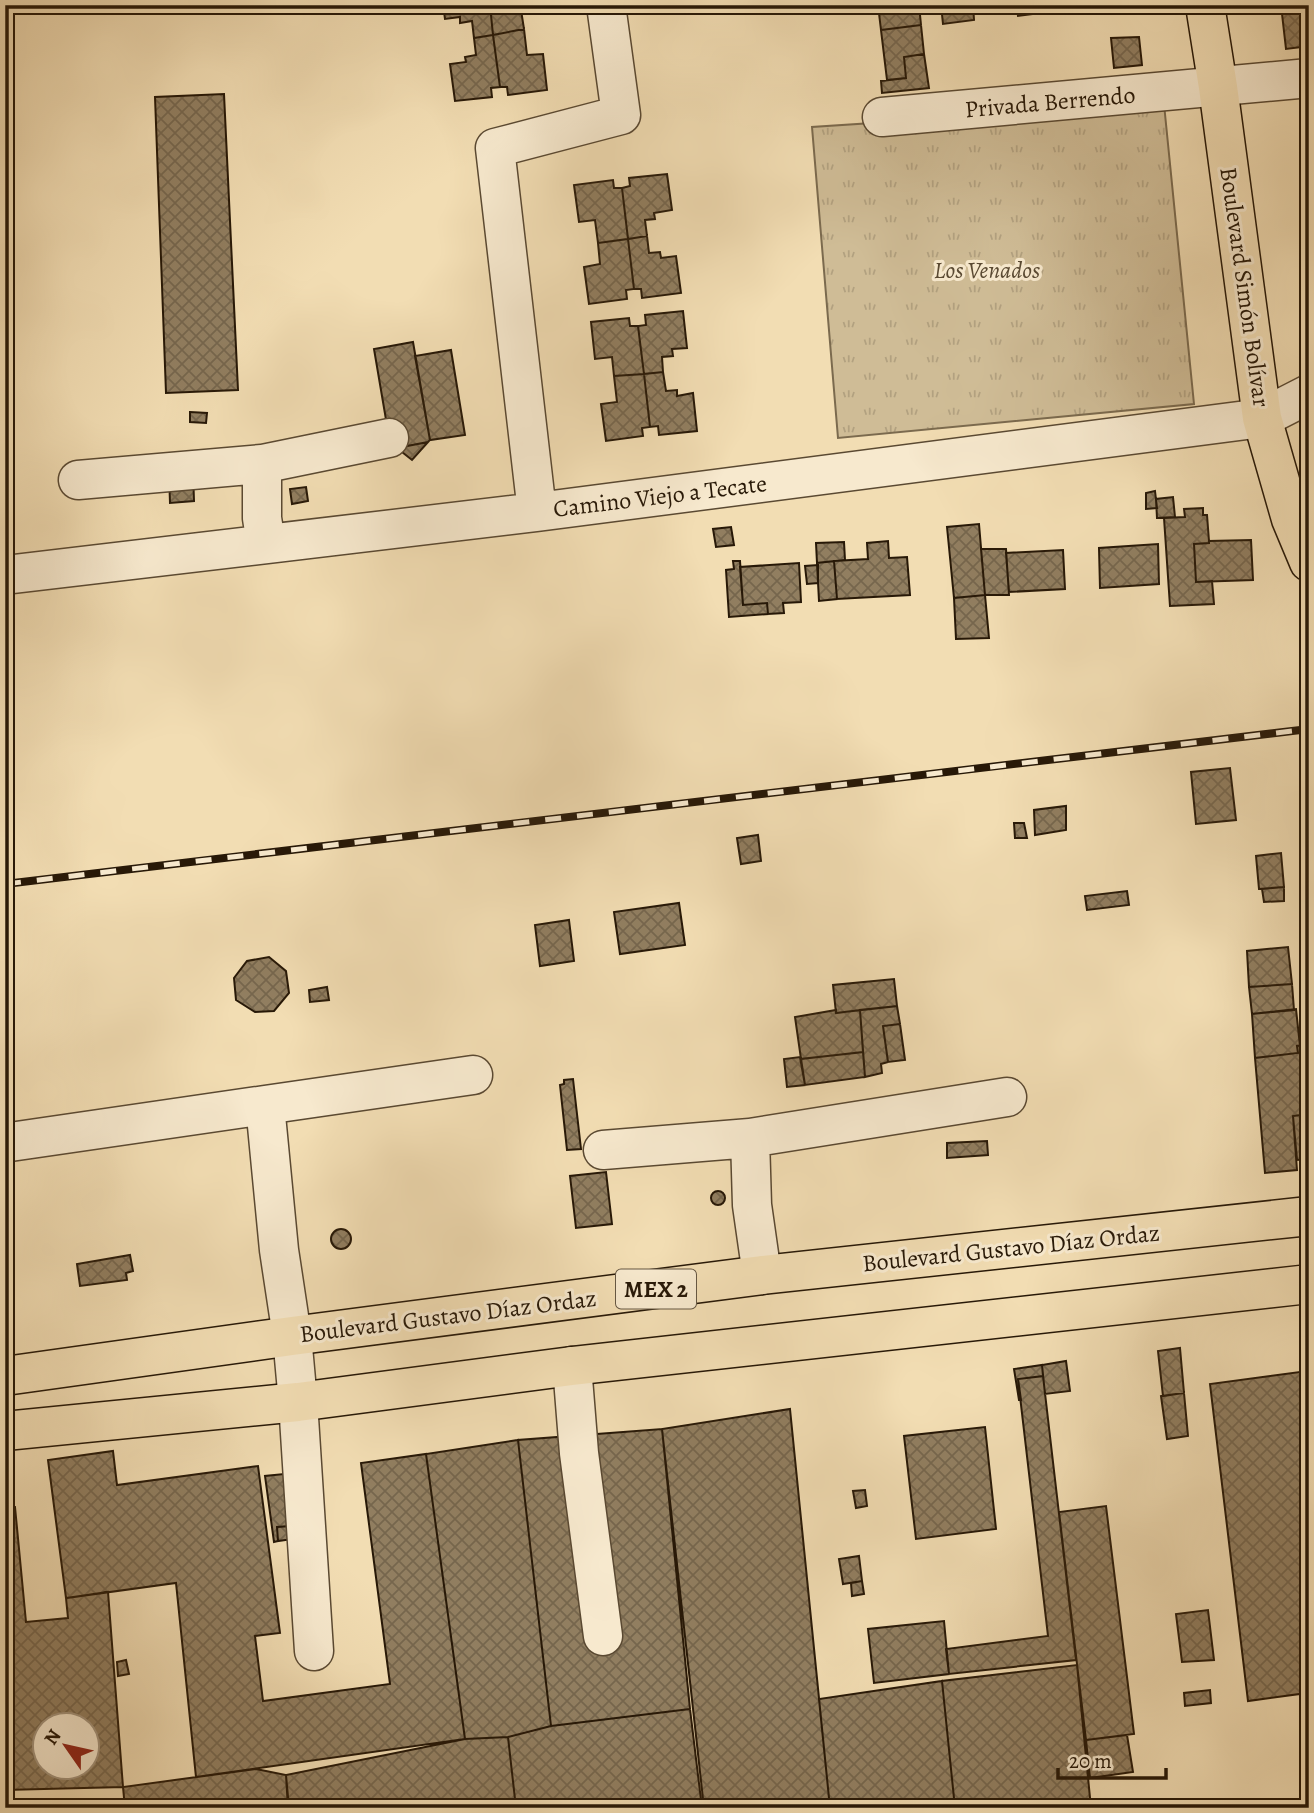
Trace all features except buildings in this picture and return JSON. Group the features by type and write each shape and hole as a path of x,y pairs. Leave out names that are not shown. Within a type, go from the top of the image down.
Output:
{"main road":[{"name":"Boulevard Simón Bolívar","path":"1205,5 1219,87 1262,418 1291,519 1309,562"},
{"name":"Boulevard Gustavo Díaz Ordaz","path":"5,1376 762,1275 1309,1216"},
{"path":"5,1431 298,1402 572,1367 1309,1284"}],"street":[{"path":"537,512 495,148 621,115 606,5"},
{"name":"Privada Berrendo","path":"882,117 1309,78"},
{"name":"Camino Viejo a Tecate","path":"5,575 537,512 1262,418 1309,394"},
{"path":"78,480 262,464 388,438"},
{"path":"262,464 262,517 266,544"},
{"path":"10,1142 473,1074"},
{"path":"603,1150 750,1138 1007,1097"},
{"path":"265,1105 279,1251 292,1336 298,1402 314,1651"},
{"path":"750,1138 752,1205 762,1275"},
{"path":"572,1367 579,1453 603,1636"}],"green space":[{"name":"Los Venados","path":"1164,104 1194,404 838,438 812,127"}],"railway":[{"path":"5,884 1309,729"}]}
